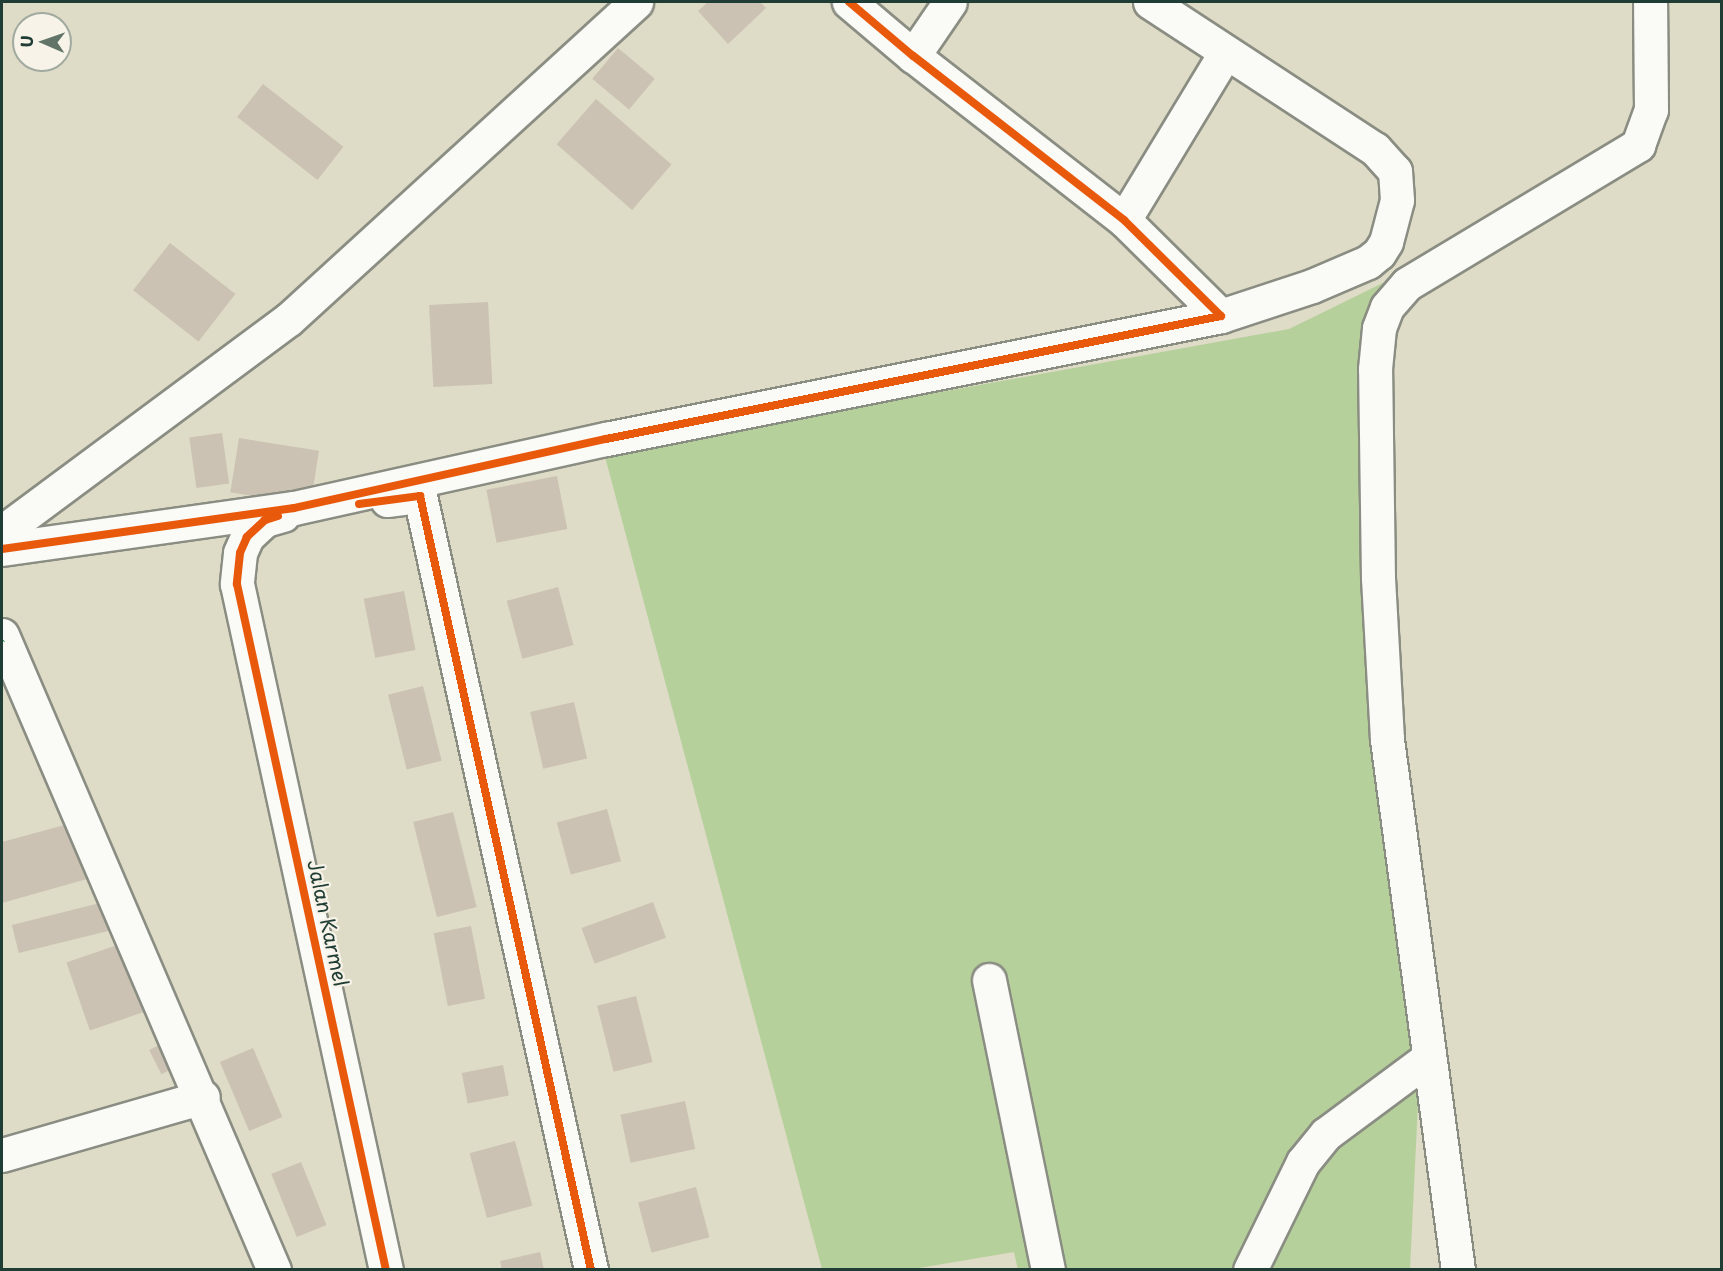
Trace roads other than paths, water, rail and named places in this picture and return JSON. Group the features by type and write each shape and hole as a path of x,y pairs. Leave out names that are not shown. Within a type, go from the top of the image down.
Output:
{"street":[{"path":"2,532 289,319 636,2"},
{"path":"849,2 914,57 1124,220 1221,316"},
{"path":"914,57 950,2"},
{"path":"2,549 294,508 617,436 1221,316 1368,262 1386,242 1398,184 1395,171 1375,149 1150,2"},
{"path":"1458,1269 1427,1059 1387,739 1378,566 1375,369 1379,328 1387,308 1407,284 1638,145 1651,110 1650,2"},
{"path":"1124,220 1225,53"},
{"name":"Jalan Karmel","path":"386,1269 237,584 240,553 247,537 265,520 420,496 591,1269"},
{"path":"2,635 203,1097 274,1269"},
{"path":"989,980 1048,1269"},
{"path":"1250,1269 1303,1162 1314,1148 1326,1134 1427,1059"},
{"path":"2,1155 203,1097"}]}
